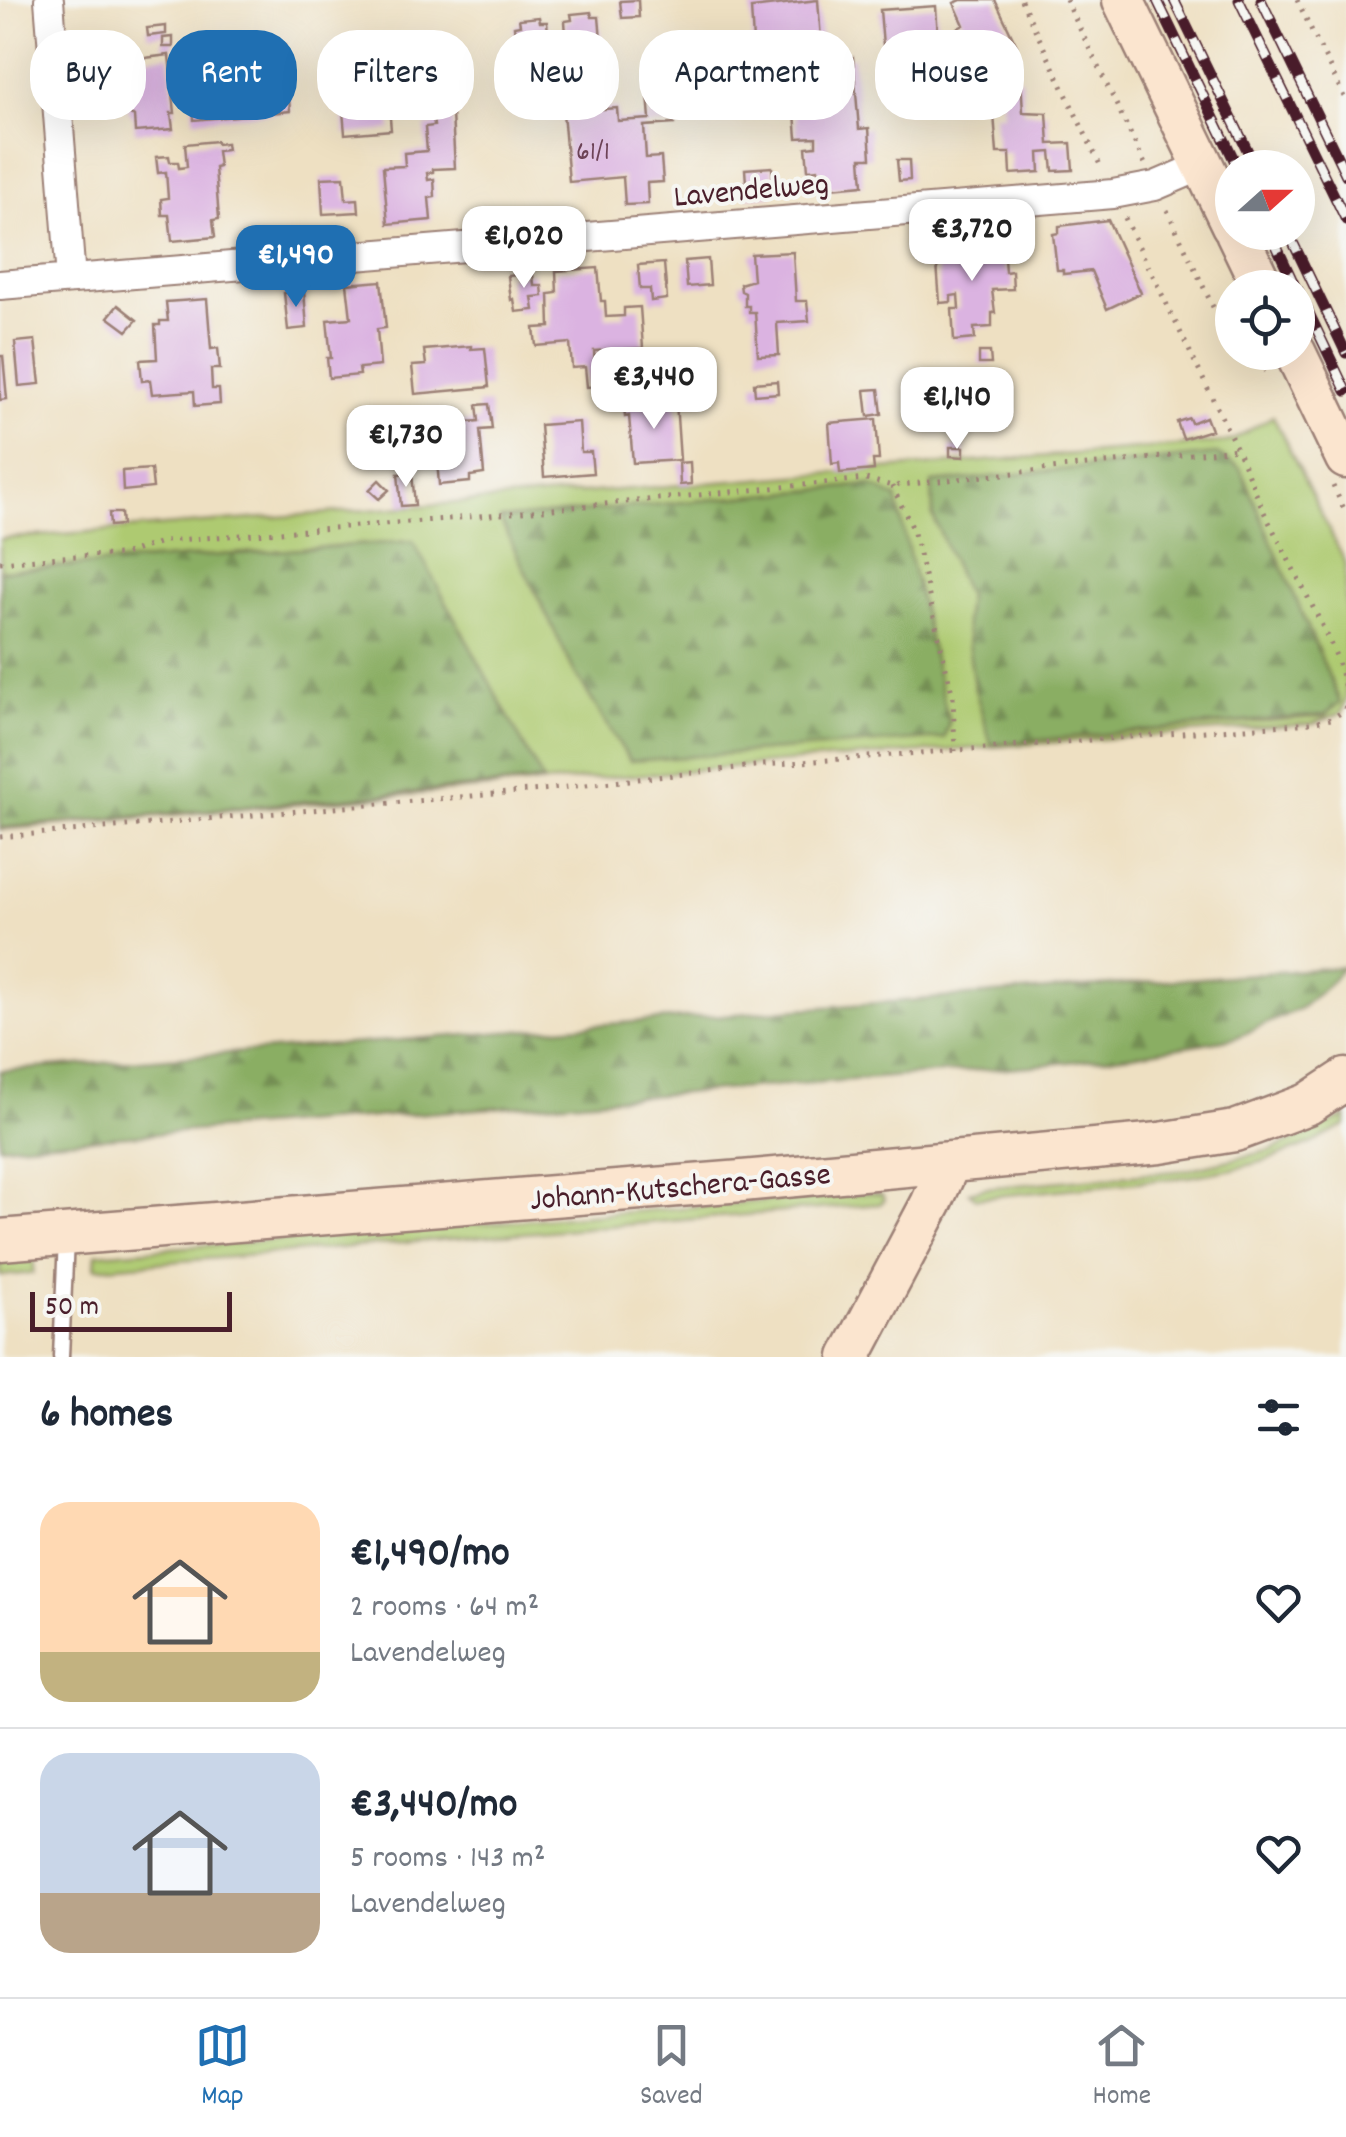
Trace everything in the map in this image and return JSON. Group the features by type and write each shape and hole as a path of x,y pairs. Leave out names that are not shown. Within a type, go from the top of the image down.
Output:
{"street":[{"path":"48,0 71,280"},
{"path":"1124,0 1215,189"},
{"name":"Lavendelweg","path":"0,285 1113,194 1155,186 1204,166"},
{"path":"1286,370 1346,458"},
{"name":"Johann-Kutschera-Gasse","path":"0,1240 1160,1143 1235,1131 1308,1104 1346,1079"},
{"path":"850,1357 950,1162"}],"lane":[{"path":"61,1357 66,1234"}],"path":[{"path":"1021,0 1108,181"},
{"path":"1298,0 1346,101"},
{"path":"1120,210 1337,658 1346,692"},
{"path":"0,562 122,555 164,540 468,517 866,479 892,486 1237,449"},
{"path":"892,486 913,529 952,697 955,751"},
{"path":"0,836 541,790 763,764 1311,722 1331,719 1345,710 1346,702"}],"green space":[{"path":"1273,416 1346,564 1346,700 1341,713 1313,724 799,761 0,830 542,781 412,541 0,571 0,539 1233,440","holes":["870,485 896,499 630,761 575,673 500,519","933,516 1339,702 1325,716 991,744 965,622 967,596"]},
{"path":"1217,454 1240,468 1340,702 1325,715 991,744 974,686 965,622 967,596 933,516 932,483"},
{"path":"870,485 896,498 949,723 944,738 630,761 575,673 500,519"},
{"path":"413,541 543,781 0,828 0,571"},
{"path":"1343,967 1301,1008 1235,1038 1132,1055 0,1146 0,1071"},
{"path":"1346,1116 1346,1125 1311,1144 1233,1169 976,1198 969,1192 1187,1170 1272,1150"},
{"path":"868,1193 882,1195 884,1200 880,1204 95,1268 96,1254"},
{"path":"34,1259 33,1273 0,1276 0,1262"}],"building":[{"path":"638,0 639,17 622,18 620,1"},
{"path":"818,0 820,30 752,30 751,8"},
{"path":"995,0 1009,30 956,30 964,25 954,3"},
{"path":"936,6 938,30 882,30 880,10"},
{"path":"591,12 592,17 599,17 600,30 566,30 565,21 572,20 571,14"},
{"path":"539,17 540,22 547,22 548,30 514,30 514,26 520,25 519,19"},
{"path":"166,26 166,34 148,36 147,28"},
{"path":"166,55 166,120 172,120 173,129 135,132 134,120 146,120 146,58"},
{"path":"855,81 859,129 869,128 871,158 861,158 863,185 820,189 818,169 808,170 806,147 816,146 816,137 797,138 796,120 855,120"},
{"path":"1024,112 1047,113 1049,144 1071,143 1073,170 1053,171 1051,152 1039,153 1040,172 1011,174 1010,153 997,153 994,120 1024,120"},
{"path":"344,120 390,120 391,130 345,134"},
{"path":"433,120 452,120 455,168 427,173 428,180 434,179 435,197 429,198 431,220 388,224 383,167 405,166 404,153 427,151 425,127 434,126"},
{"path":"564,120 674,120 674,124 644,126 646,158 661,157 663,182 647,183 648,204 625,205 623,177 569,182"},
{"path":"226,143 227,150 217,151 219,219 213,220 215,237 172,241 169,215 162,215 161,199 168,198 166,172 158,173 156,157 169,156 170,162 178,162 179,168 187,167 185,144"},
{"path":"897,160 909,160 910,180 899,181"},
{"path":"772,167 774,195 747,197 745,169"},
{"path":"344,177 346,200 358,199 359,212 323,214 321,178"},
{"path":"1108,220 1141,293 1107,309 1091,271 1063,274 1063,270 1057,270 1053,234 1059,233 1059,226"},
{"path":"989,236 990,260 1004,258 1005,272 1012,271 1013,289 992,290 992,327 974,328 975,339 954,341 952,309 959,309 958,295 951,296 951,302 940,303 937,264 948,263 946,239"},
{"path":"793,252 796,301 807,301 809,321 777,323 779,355 758,356 755,312 749,312 749,306 745,306 740,284 753,280 751,254"},
{"path":"708,259 710,285 687,287 685,261"},
{"path":"664,263 667,299 651,301 650,289 640,289 638,265"},
{"path":"598,268 606,317 624,316 624,308 640,307 643,348 594,351 595,365 600,365 601,386 587,387 585,367 572,368 570,343 536,346 534,328 550,327 549,294 557,293 556,271"},
{"path":"533,273 534,286 542,286 543,296 532,297 534,310 516,312 508,276"},
{"path":"381,281 386,328 377,329 380,366 359,368 360,375 329,378 327,320 351,318 347,284"},
{"path":"304,291 307,328 288,330 284,293"},
{"path":"207,299 211,349 218,348 220,369 211,369 212,389 219,389 220,404 195,406 194,391 152,394 150,380 142,381 140,360 157,359 155,325 168,321 166,302"},
{"path":"118,305 137,320 127,331 108,317"},
{"path":"35,340 40,384 19,386 15,342"},
{"path":"485,348 489,387 415,394 412,366 426,365 424,350"},
{"path":"979,352 990,352 991,364 979,364"},
{"path":"0,356 7,399 0,400"},
{"path":"777,381 778,393 755,395 754,383"},
{"path":"879,389 882,414 868,416 865,390"},
{"path":"676,402 680,460 633,463 629,416 625,417 624,405"},
{"path":"489,404 492,429 480,430 484,474 470,476 470,482 439,485 437,460 432,461 433,425 479,421 477,405"},
{"path":"1206,417 1211,430 1183,439 1177,422 1189,418 1191,423"},
{"path":"876,419 879,460 873,460 874,470 840,473 839,463 832,464 829,423"},
{"path":"579,422 581,452 591,452 593,473 544,477 540,425"},
{"path":"950,447 964,447 964,457 950,456"},
{"path":"690,462 691,484 680,485 679,463"},
{"path":"151,469 153,488 123,491 122,471"},
{"path":"412,473 415,505 401,506 398,474"},
{"path":"379,480 389,490 379,499 369,490"},
{"path":"109,513 121,513 122,525 110,526"}],"railway":[{"path":"1157,0 1229,150"},
{"path":"1174,0 1247,150"},
{"path":"1239,0 1346,220"},
{"path":"1261,0 1346,175"},
{"path":"1278,250 1288,270"},
{"path":"1297,250 1346,353"},
{"path":"1315,326 1346,391"}]}
